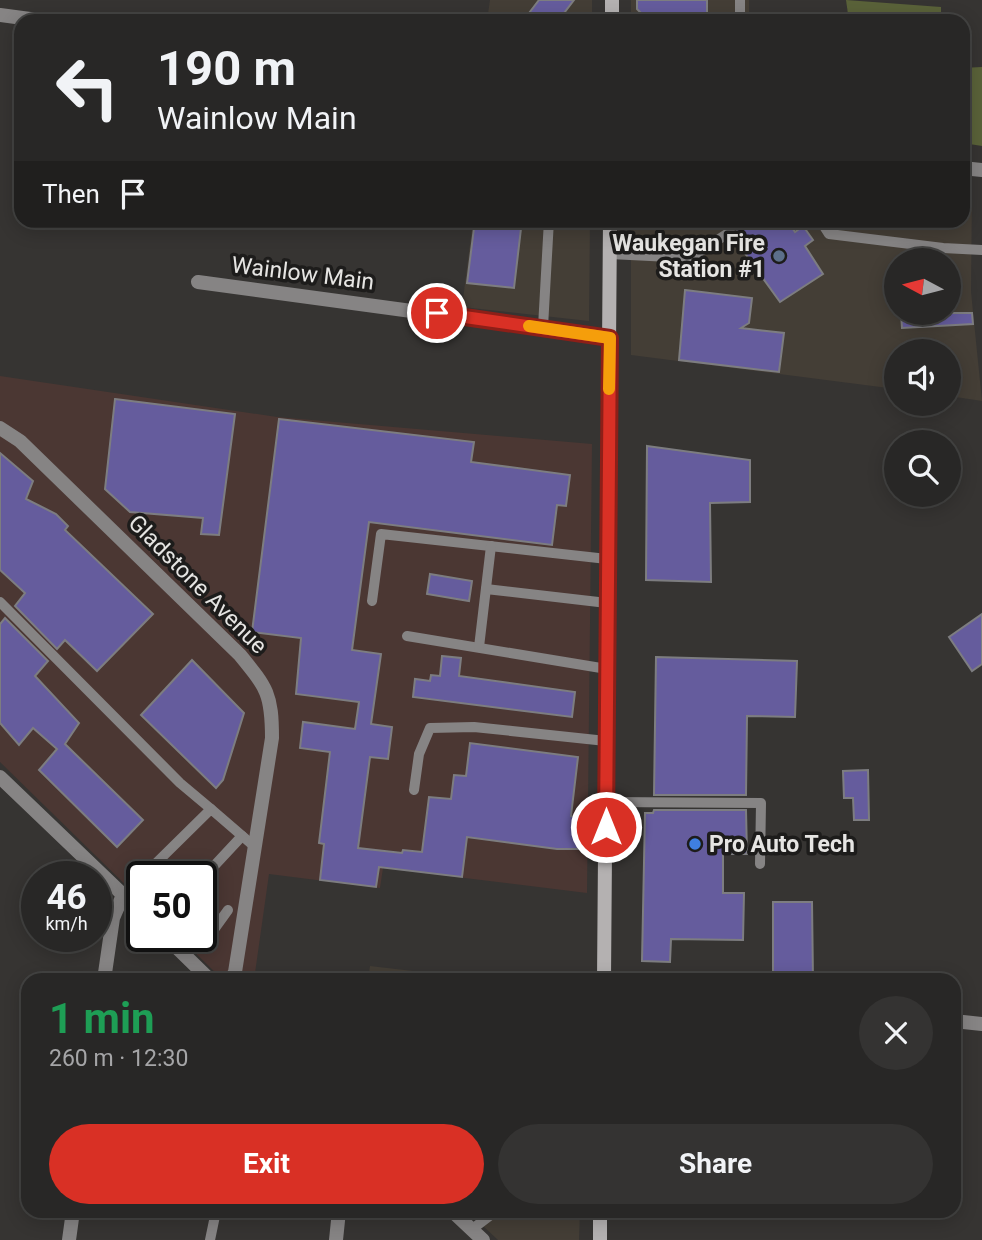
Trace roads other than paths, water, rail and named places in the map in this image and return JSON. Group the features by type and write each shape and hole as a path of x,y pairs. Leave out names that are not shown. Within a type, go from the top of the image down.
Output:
{"main road":[{"path":"604,973 610,228"},
{"path":"600,1218 600,1240"}],"street":[{"name":"Wainlow Main","path":"198,282 610,338"},
{"name":"Gladstone Avenue","path":"0,428 20,442 160,577 240,655 263,683 272,709 272,738 235,973"},
{"path":"2,782 126,898"},
{"path":"105,973 113,918 123,895"},
{"path":"181,952 203,973"},
{"path":"961,1022 982,1024"},
{"path":"69,1240 72,1218"},
{"path":"336,1240 338,1218"},
{"path":"459,1218 483,1240"}],"lane":[{"path":"543,327 549,228"},
{"path":"825,228 829,234 982,250"},
{"path":"610,254 690,258 730,232"},
{"path":"372,601 381,534 607,559"},
{"path":"479,647 491,546"},
{"path":"486,589 607,603"},
{"path":"0,602 170,773 255,847"},
{"path":"407,636 607,669"},
{"path":"414,790 419,754 430,728 474,727 606,741"},
{"path":"606,802 761,803 761,864"},
{"path":"159,861 211,809"},
{"path":"217,863 242,836"},
{"path":"123,895 126,892"},
{"path":"217,924 228,910"},
{"path":"210,1240 215,1218"},
{"path":"471,1230 487,1218"}],"place":[{"name":"Waukegan Fire Station #1","path":"779,256"},
{"name":"Pro Auto Tech","path":"695,844"}]}
